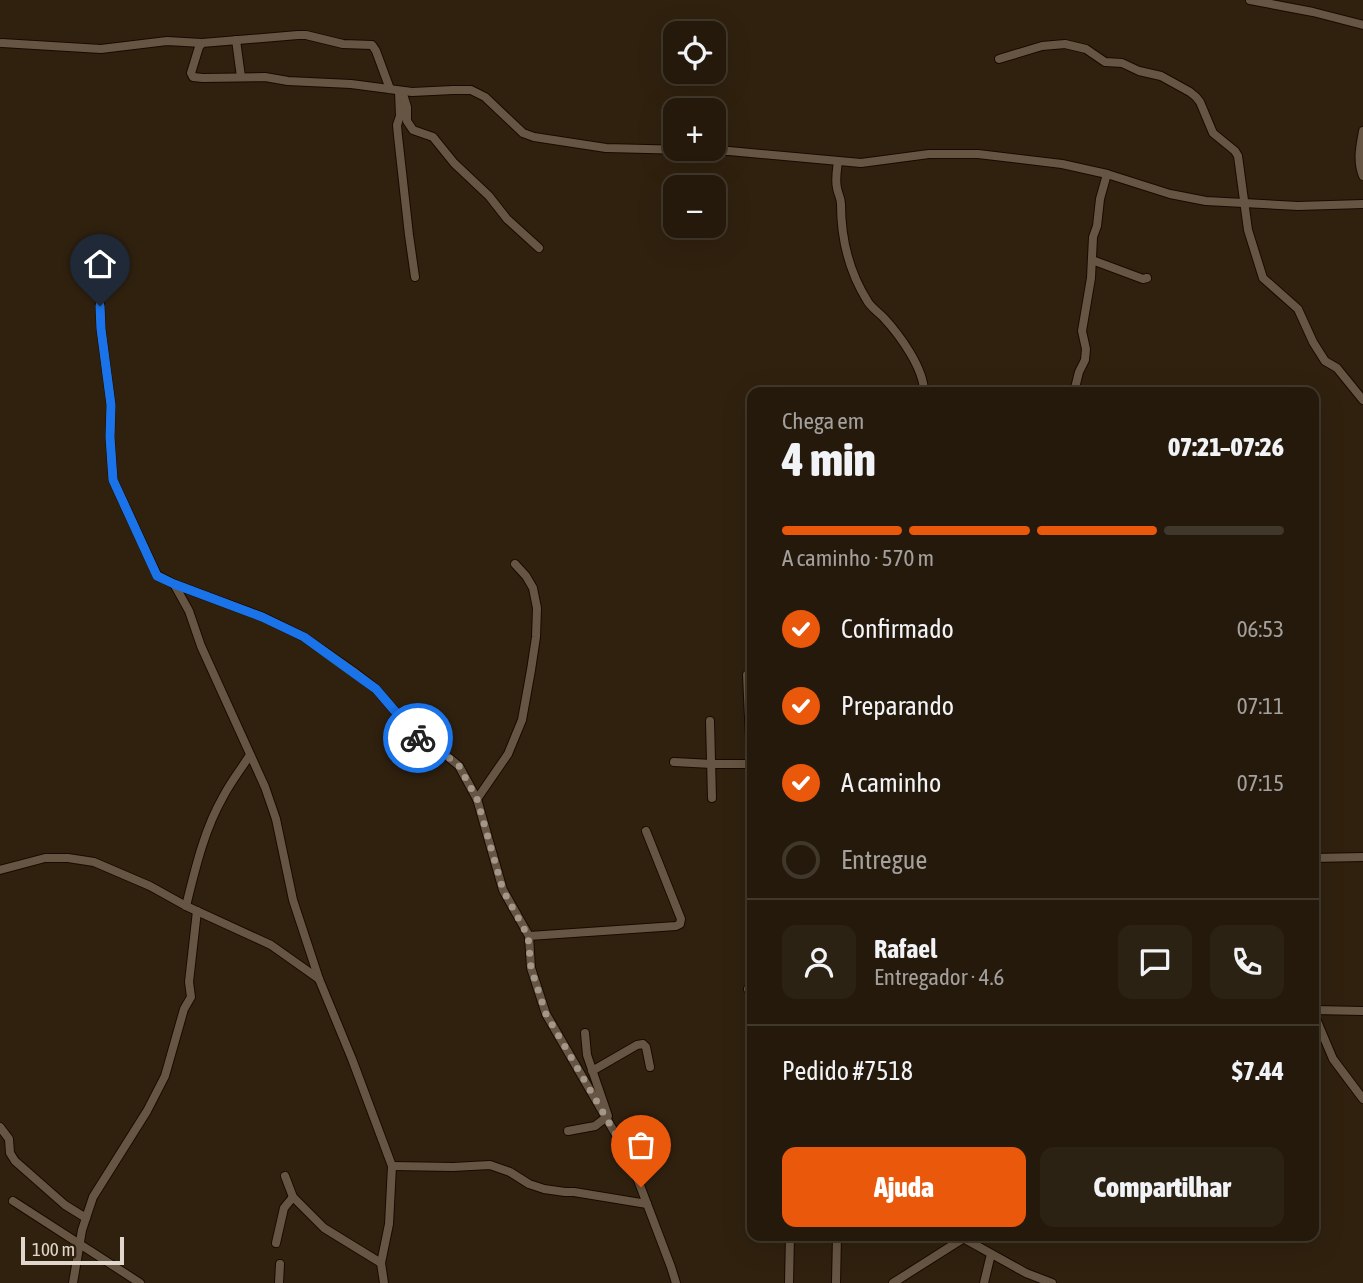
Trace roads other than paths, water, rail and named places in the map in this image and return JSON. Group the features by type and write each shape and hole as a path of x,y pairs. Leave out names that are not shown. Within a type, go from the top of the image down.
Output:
{"street":[{"path":"1250,0 1363,25"},
{"path":"2,43 102,49 167,41 202,43 306,35 343,44 372,45 407,107 407,121 413,130 433,137 507,219 539,248"},
{"path":"236,40 241,77"},
{"path":"202,43 191,67 191,75 203,78 265,77 397,90 478,93 523,134 606,148 729,151 861,163 929,154 978,154 1062,164 1107,174 1170,194 1206,201 1298,206 1363,204"},
{"path":"999,59 1042,46 1065,44 1086,49 1105,62 1122,63 1139,71 1161,76 1190,92 1200,102 1213,133 1238,156 1251,243 1263,278 1298,309 1325,361 1337,368 1363,400"},
{"path":"397,90 400,116 398,136 415,277"},
{"path":"1363,131 1359,155 1363,176"},
{"path":"838,161 836,178 841,201 840,214 853,275 870,304 890,324 910,353 924,387"},
{"path":"1075,387 1085,360 1086,349 1082,331 1091,278 1093,237 1107,174"},
{"path":"1091,260 1143,279 1147,278"},
{"path":"99,282 101,329 111,405 113,480 157,576 262,617 304,637 376,689 418,738 459,766 477,799 503,890 528,936 531,968 546,1014 630,1159 676,1283"},
{"path":"477,799 508,754 522,720 531,670 537,608 533,588 514,564"},
{"path":"174,584 189,611 201,646 265,787 276,819 293,900 319,979 392,1166 389,1224 381,1263 384,1283"},
{"path":"710,721 712,798"},
{"path":"186,906 213,817 250,755"},
{"path":"674,762 747,764"},
{"path":"528,936 680,924 681,919 646,831"},
{"path":"1319,858 1363,857"},
{"path":"0,870 45,858 93,862 150,886 186,906 271,945 319,979"},
{"path":"73,1283 82,1230 93,1197 147,1111 165,1076 184,1009 191,996 189,982 197,911"},
{"path":"1319,1012 1363,1011"},
{"path":"1319,1025 1332,1059 1363,1099"},
{"path":"568,1131 595,1126 606,1119 608,1113 592,1071 585,1045 585,1033"},
{"path":"592,1071 643,1044 650,1067"},
{"path":"0,1127 9,1139 10,1153 15,1161 65,1205 86,1218"},
{"path":"392,1166 489,1165 544,1189 647,1203"},
{"path":"285,1176 293,1197 324,1228 381,1263"},
{"path":"276,1243 284,1208 293,1197"},
{"path":"13,1201 141,1283"},
{"path":"789,1283 790,1241"},
{"path":"836,1283 837,1241"},
{"path":"893,1283 959,1241"},
{"path":"971,1241 1026,1273 1052,1283"},
{"path":"984,1283 991,1254"},
{"path":"279,1264 279,1283"},
{"path":"1026,1273 1026,1283"}]}
